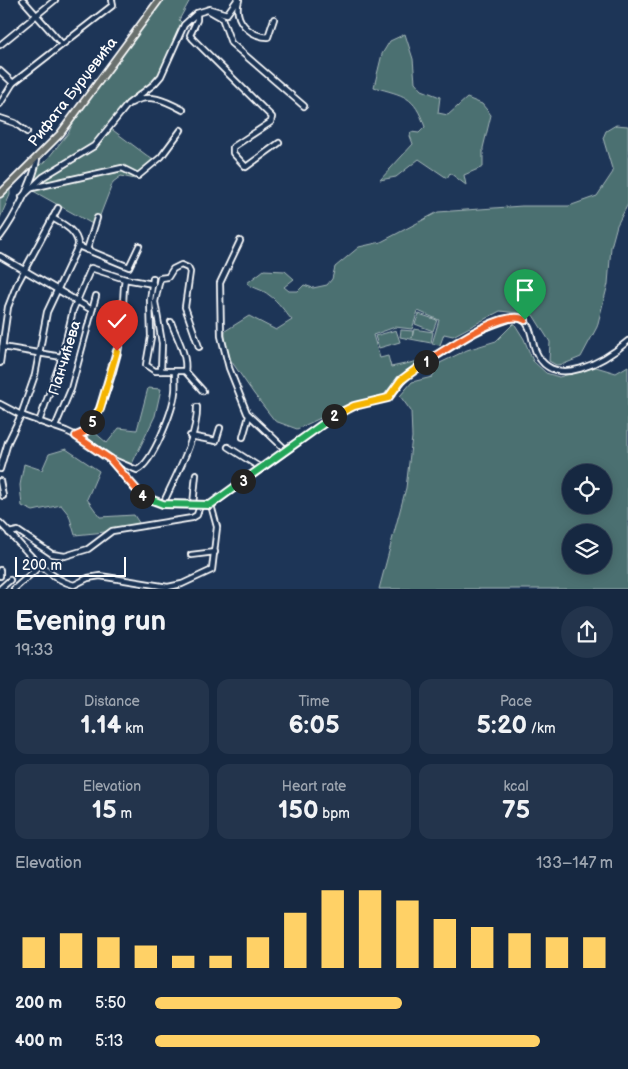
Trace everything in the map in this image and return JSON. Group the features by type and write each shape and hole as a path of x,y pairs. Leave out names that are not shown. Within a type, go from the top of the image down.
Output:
{"main road":[{"name":"Рифата Бурџевића","path":"0,194 37,158 76,113 159,0"}],"street":[{"path":"23,0 62,44"},
{"path":"0,46 55,0"},
{"path":"0,104 13,83 113,5 112,0"},
{"path":"22,197 43,176 94,146 128,104 161,76 184,25 196,13 213,9 227,14 238,0"},
{"path":"238,0 239,19 248,30 268,38 274,19"},
{"path":"207,10 222,18 231,43 304,106"},
{"path":"196,13 197,20 190,36 272,117 271,122 233,147 233,153 246,167 279,143"},
{"path":"0,71 13,83"},
{"path":"128,104 142,98 160,99 183,110"},
{"path":"0,118 15,122 27,132"},
{"path":"32,188 122,168 138,176 161,157 181,130"},
{"path":"0,238 36,167 37,158"},
{"path":"0,363 8,307 24,271 58,208"},
{"path":"0,469 40,353 47,312 78,246 78,239 68,227 52,218"},
{"path":"86,250 97,218"},
{"path":"240,241 220,283 218,298 221,336 227,360 250,416 286,450"},
{"path":"78,246 129,267 139,246"},
{"path":"0,256 92,310"},
{"path":"161,371 162,343 155,302 160,278 168,277 173,269 181,265 188,268 190,272 185,307 199,347"},
{"path":"39,422 62,358 76,302 91,268 110,275 153,284"},
{"path":"154,278 150,300 151,337 146,365 151,370 185,371"},
{"path":"76,436 85,432 100,409 122,329 126,279"},
{"name":"Панчићева","path":"55,428 71,388 96,296"},
{"path":"110,459 139,494 163,504 210,505 315,428 354,406 388,398 408,374 474,332 512,318 525,320 540,359 544,365 555,370 578,369 602,361 628,341"},
{"path":"171,322 186,365 185,371"},
{"path":"2,347 62,358"},
{"path":"185,371 203,391"},
{"path":"2,405 20,415 76,436 110,459 137,470 142,468 155,448 167,420 175,394 175,372"},
{"path":"163,504 190,436 197,416 197,407"},
{"path":"243,437 250,416"},
{"path":"190,436 216,441 220,428"},
{"path":"228,447 261,468"},
{"path":"193,505 196,474"},
{"path":"0,481 2,496"},
{"path":"9,533 18,531 58,556 73,555 88,548 112,531 192,518 197,515 200,505"},
{"path":"0,524 41,565 66,583 75,587 88,578 100,576 168,586 182,584 212,570 217,527 210,505"},
{"path":"191,555 215,552"},
{"path":"14,589 41,565"},
{"path":"0,570 0,576"},
{"path":"0,589 10,580"}],"green space":[{"path":"159,0 190,0 179,20 184,25 161,76 138,95 110,128 153,160 135,179 121,176 113,182 96,226 26,187 36,167 45,162 69,132 76,113"},
{"path":"405,34 413,59 415,82 422,90 440,97 438,113 448,115 467,98 482,104 491,115 483,148 483,167 464,175 466,185 450,173 447,178 419,159 396,177 380,180 413,144 410,136 411,132 419,133 425,127 417,109 407,98 374,87 382,54 390,41"},
{"path":"616,125 628,126 628,204 617,225 611,247 608,284 597,327 581,357 556,365 549,361 550,342 533,315 500,311 453,336 444,334 440,345 432,344 439,320 418,311 412,329 395,327 373,335 380,358 388,356 391,367 419,361 398,378 383,396 357,401 297,429 275,421 225,352 225,331 249,316 276,330 292,320 272,297 247,283 264,270 285,271 294,279 284,287 289,291 298,291 304,285 313,288 327,285 332,279 335,267 359,247 381,242 438,212 522,206 569,206 597,196 613,172 603,138 606,131"},
{"path":"10,185 10,195 0,218 0,194"},
{"path":"419,314 437,320 433,331 415,324"},
{"path":"514,323 524,339 533,361 546,373 559,377 596,367 616,373 628,366 628,589 379,589 406,488 412,437 411,411 400,396 412,382 432,377 440,363 467,350 496,341"},
{"path":"414,329 433,332 431,343 400,337 401,330 413,331 412,338"},
{"path":"396,330 400,342 379,348 375,336"},
{"path":"148,388 161,389 155,416 131,466 110,459 83,439 94,432 107,443 119,428 137,430"},
{"path":"66,449 99,471 87,499 100,517 134,515 141,526 117,527 105,532 75,535 69,515 61,505 33,511 22,506 20,485 24,464 42,470 49,454"}],"route":[{"path":"117,351 100,409 85,432 76,436 110,459 139,494 147,499 163,504 210,505 337,414 354,406 388,398 401,380 408,374 470,334 512,318 525,320"}]}
